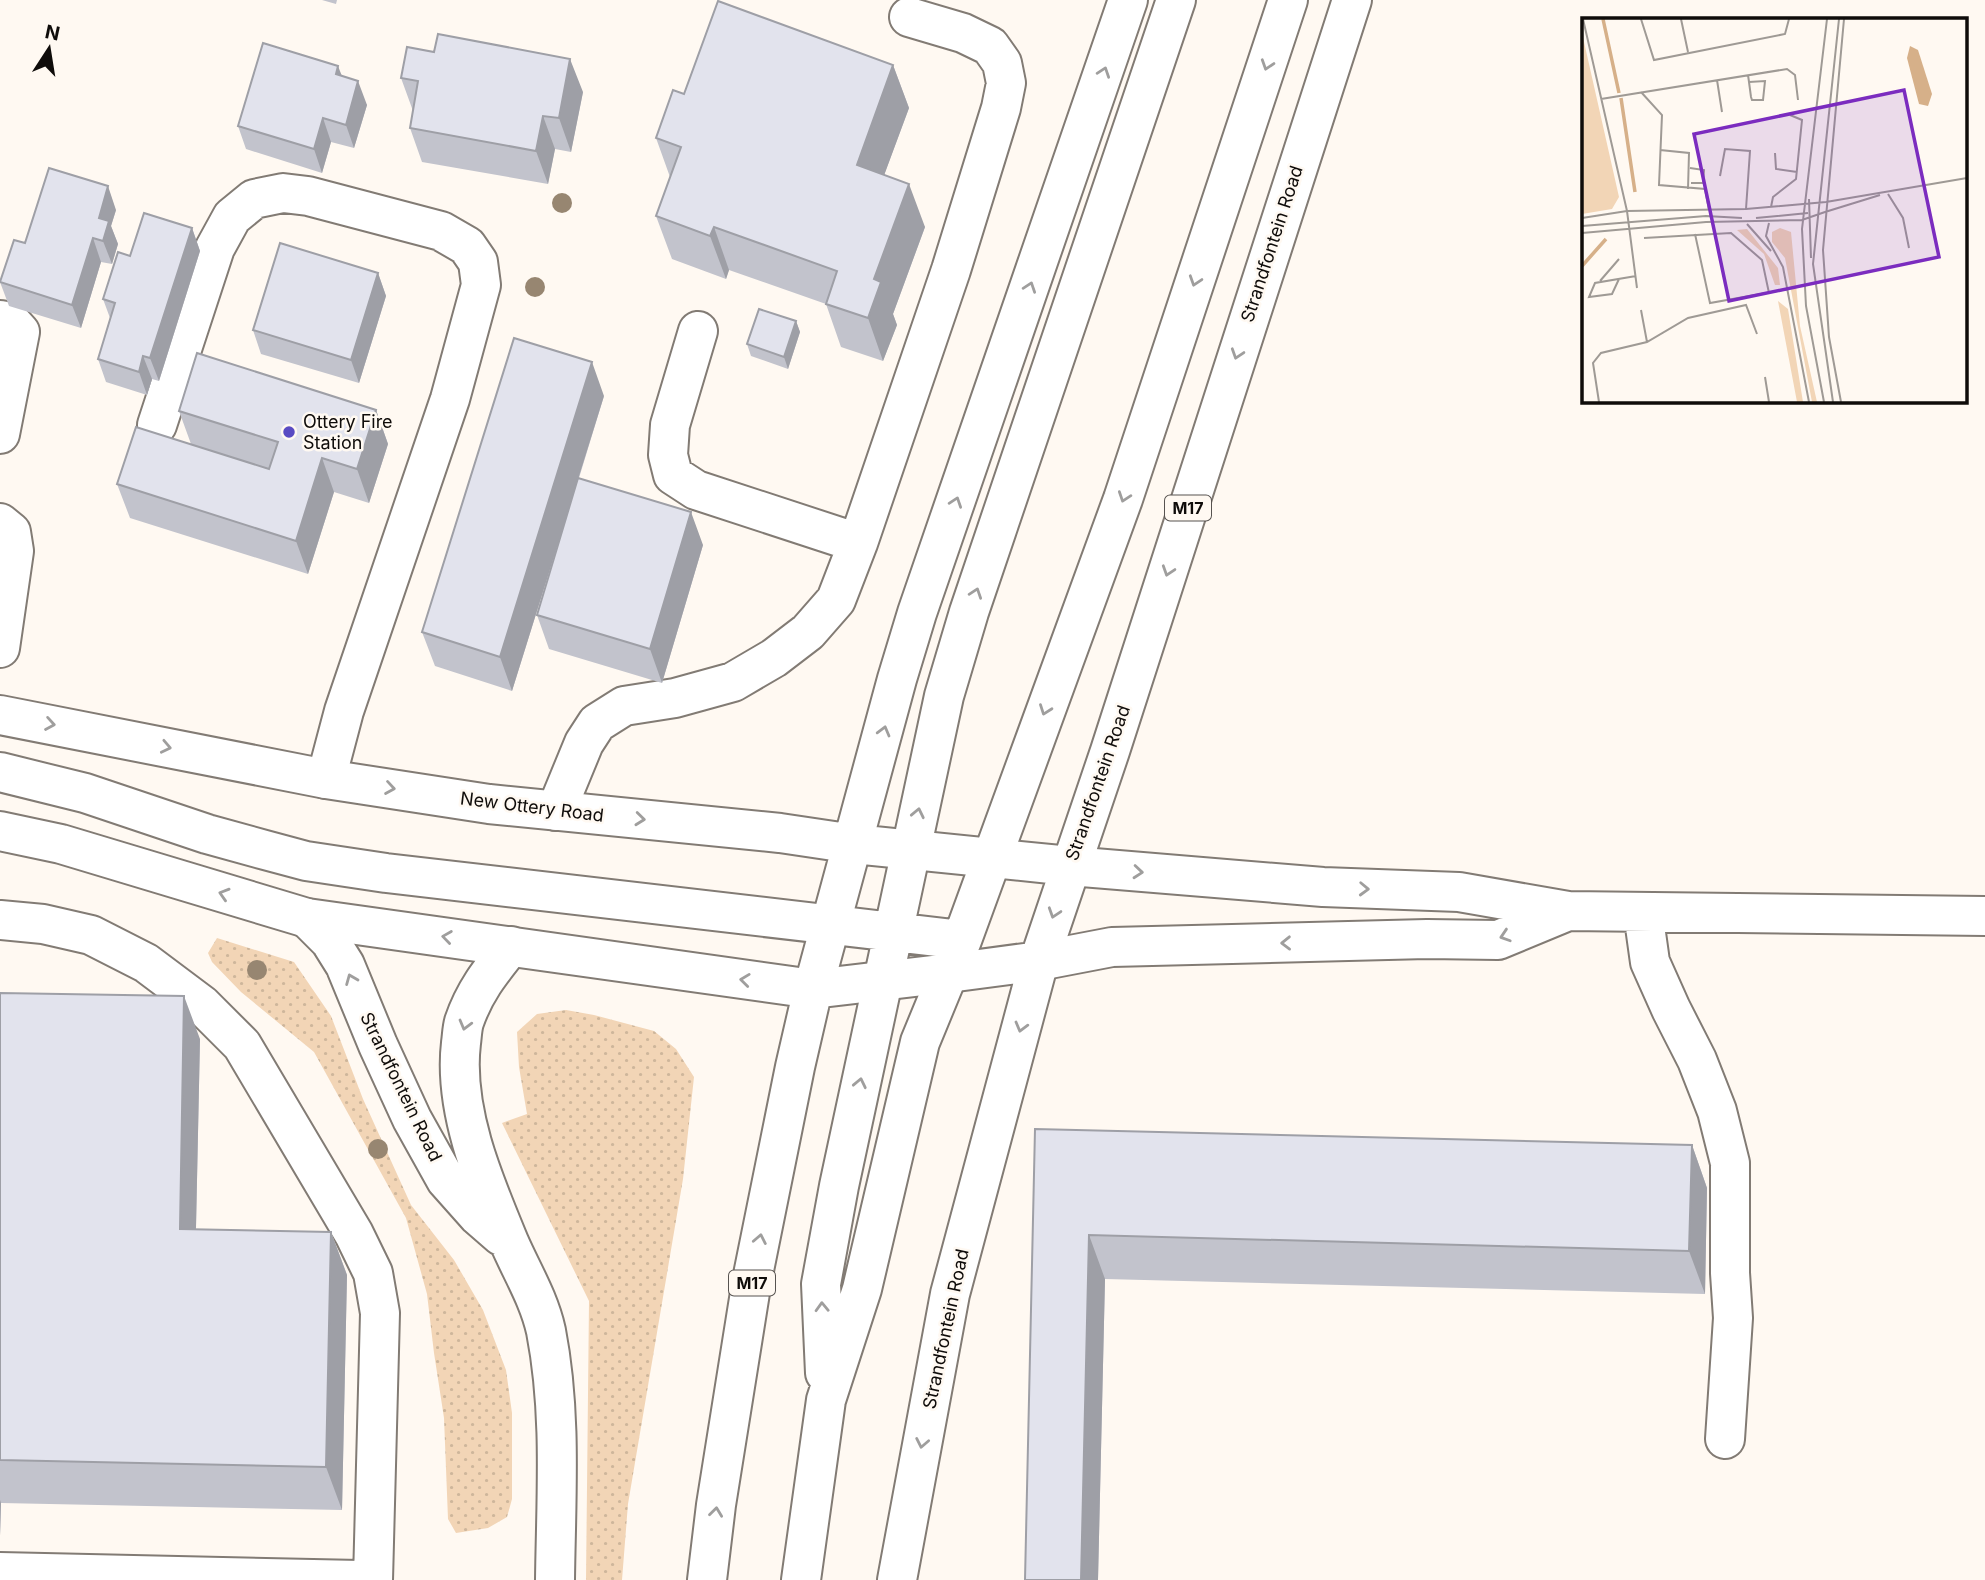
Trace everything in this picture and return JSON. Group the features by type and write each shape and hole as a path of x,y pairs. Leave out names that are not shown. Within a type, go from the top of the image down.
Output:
{"main road":[{"name":"M17","path":"707,1580 716,1505 752,1280 813,989 897,680 918,613 1128,0"},
{"path":"826,1400 821,1284 881,982 944,696 1176,0"},
{"path":"801,1580 826,1400 862,1289 920,1042 955,957 1123,499 1288,0"},
{"name":"Strandfontein Road","path":"897,1580 950,1294 1039,961 1110,751 1352,0"},
{"path":"556,810 584,743 597,723 624,706 675,698 733,682 774,658 808,632 836,600 951,270 1001,108 1006,83 1002,64 990,46 963,33 909,17"},
{"path":"157,425 215,248 232,216 254,199 283,193 309,196 441,231 467,246 478,262 481,285 450,399 344,711 326,779"},
{"path":"0,434 20,332 6,321"},
{"path":"698,331 670,425 668,455 673,475 696,491 858,543"},
{"path":"0,523 11,532 14,551 0,648"},
{"name":"New Ottery Road","path":"0,715 326,779 489,804 1070,866 1323,887 1459,892 1569,911"},
{"path":"0,772 85,793 207,834 306,861 386,873 892,933 955,957 1039,961 1112,947 1427,939 1499,940 1569,911 1985,916"},
{"path":"0,831 61,844 307,918 813,989 881,982 955,957"},
{"path":"1643,912 1650,962 1697,1060 1717,1111 1730,1163 1730,1273 1733,1318 1725,1439"},
{"name":"Strandfontein Road","path":"307,918 330,941 345,965 412,1119 446,1180 478,1216 510,1244"},
{"path":"0,920 43,924 91,935 146,962 202,1005 242,1045 354,1234 373,1273 380,1313 373,1580"},
{"name":"Strandfontein Road","path":"511,946 481,984 463,1024 458,1063 461,1103 479,1163 510,1244 533,1290 545,1327 554,1378 557,1447 555,1580"},
{"path":"0,1572 360,1580"}],"shaded area":[{"path":"217,938 294,962 331,1016 363,1099 411,1205 454,1260 483,1310 506,1370 512,1413 512,1499 507,1517 488,1528 456,1533 448,1519 444,1418 427,1294 406,1218 314,1052 241,992 212,962 208,953"},
{"path":"566,1010 654,1031 676,1049 694,1077 683,1179 628,1504 622,1580 586,1580 589,1301 502,1123 527,1114 519,1067 517,1032 537,1014"}],"building":[{"path":"718,1 893,65 857,165 909,184 874,279 881,282 868,318 826,304 837,271 714,227 710,236 656,216 681,147 656,138 673,90 684,94"},
{"path":"438,34 570,59 559,118 543,116 536,151 410,128 418,81 401,78 407,47 434,52"},
{"path":"263,43 338,66 336,74 358,81 346,125 323,118 314,149 238,126"},
{"path":"49,168 108,186 99,218 109,221 103,241 93,238 72,305 0,282 14,240 25,243"},
{"path":"144,213 192,228 150,358 143,356 139,372 98,359 115,303 103,299 118,252 130,256"},
{"path":"280,243 378,273 351,360 253,330"},
{"path":"759,309 796,321 784,357 747,344"},
{"path":"514,338 592,362 500,657 422,632"},
{"path":"197,353 376,410 357,469 322,458 296,541 117,484 136,427 269,469 278,442 179,411"},
{"path":"578,478 691,512 650,649 537,615"},
{"path":"0,993 184,996 180,1229 331,1232 326,1467 0,1460"},
{"path":"1035,1129 1692,1145 1689,1251 1089,1235 1081,1580 1025,1580"}],"place":[{"name":"Ottery Fire Station","path":"289,432"}]}
